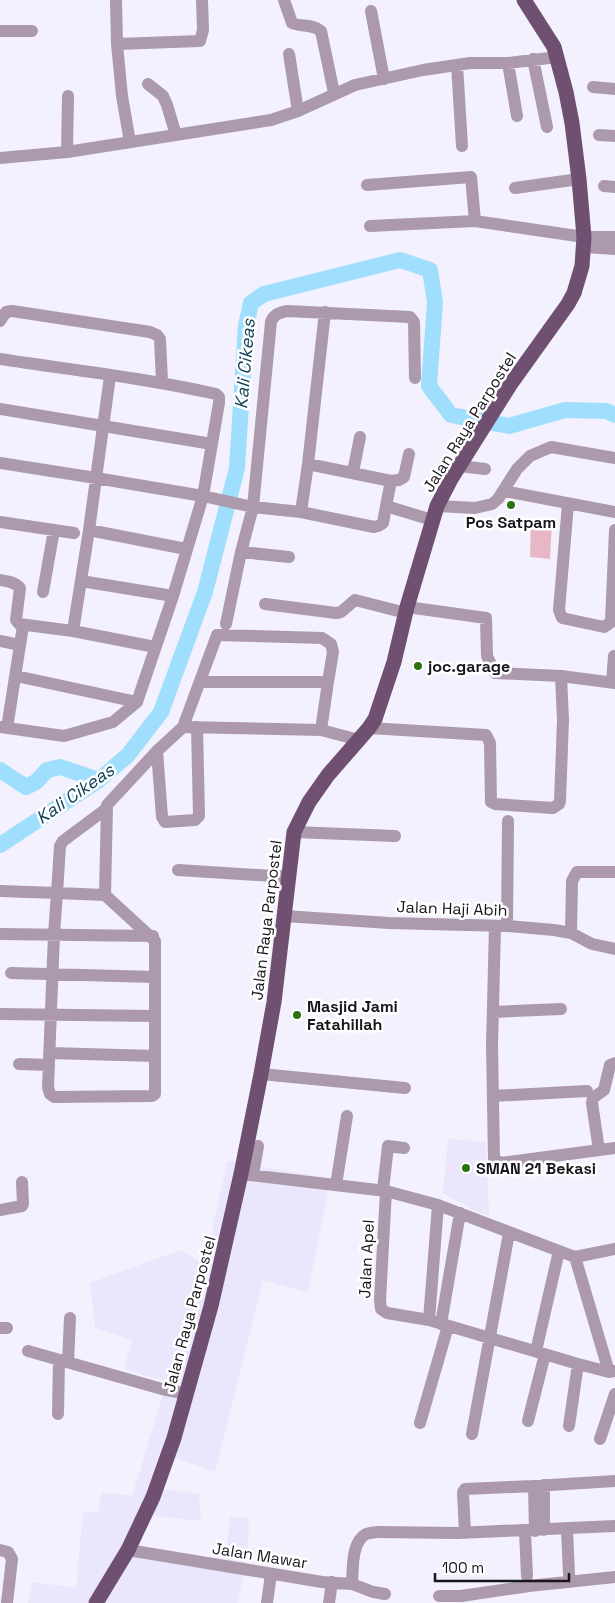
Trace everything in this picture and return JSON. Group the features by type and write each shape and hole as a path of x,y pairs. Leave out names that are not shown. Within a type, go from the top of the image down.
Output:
{"main road":[{"name":"Jalan Raya Parpostel","path":"96,1603 128,1550 153,1497 174,1438 247,1175 261,1074 274,1002 294,832 328,775 375,719 394,662 437,508 463,461 510,385 568,304 579,280 584,242 572,123 557,57 546,32 524,0"}],"street":[{"path":"116,0 117,44 122,96 130,142"},
{"path":"117,44 200,41 203,30 202,0"},
{"path":"284,0 292,23 317,27 321,31 334,94"},
{"path":"372,11 384,79"},
{"path":"0,31 32,30"},
{"path":"289,54 298,111"},
{"path":"0,158 67,152 271,120 298,111 355,85 423,70 478,62 508,63 557,57"},
{"path":"532,60 547,128"},
{"path":"508,63 517,116"},
{"path":"457,65 462,146"},
{"path":"148,84 163,96 176,135"},
{"path":"593,87 615,89"},
{"path":"67,152 68,96"},
{"path":"599,135 615,136"},
{"path":"367,185 471,177 475,221"},
{"path":"515,188 579,179"},
{"path":"370,226 475,221 615,249"},
{"path":"584,242 615,237"},
{"path":"0,322 6,312 12,311 150,332 157,335 160,339 162,382"},
{"path":"226,624 241,552 273,317 278,313 287,311 410,317 414,322 415,378"},
{"path":"301,512 325,312"},
{"path":"0,359 162,382 216,394 219,397 212,444 208,497 186,549 173,596 137,702 113,722 64,736 4,727 16,676 23,626"},
{"path":"73,631 110,376"},
{"path":"0,409 212,444"},
{"path":"353,472 360,437"},
{"path":"386,506 437,508 494,502 504,491 517,469 530,456 551,447 615,458"},
{"path":"308,464 391,481 404,477 409,454"},
{"path":"463,461 485,469"},
{"path":"0,464 96,478 208,497 248,506 301,512 378,526 383,523 391,481"},
{"path":"504,491 615,512"},
{"path":"568,504 559,610 562,618 604,627 611,622 615,530"},
{"path":"0,522 74,533"},
{"path":"43,592 54,530"},
{"path":"89,530 186,549"},
{"path":"241,552 289,556"},
{"path":"0,580 18,585 20,588 16,620 23,626 73,631 155,646"},
{"path":"81,581 173,596"},
{"path":"265,604 336,613 341,612 355,600 407,610 486,618 488,656 495,673 561,676 613,682 614,656"},
{"path":"0,891 57,893 105,894 152,936 155,940 155,1094 148,1097 54,1097 50,1094 48,1087 50,1014 54,934 57,893 60,846 63,841 106,809 110,802 157,751 183,727 217,635 322,638 331,644 333,652 321,730"},
{"path":"0,641 20,645"},
{"path":"16,676 137,702"},
{"path":"183,727 321,730 364,734 486,735 490,743 490,802 494,804 553,808 560,801 563,720 561,676"},
{"path":"200,682 328,682"},
{"path":"157,751 162,817 165,822 195,820 200,816 198,727"},
{"path":"105,894 106,809"},
{"path":"508,821 493,1012 494,1159 501,1163 615,1148"},
{"path":"294,832 395,836"},
{"path":"178,870 289,877"},
{"path":"571,933 572,881 577,872 615,872"},
{"name":"Jalan Haji Abih","path":"284,916 501,927 571,933 592,944 615,949"},
{"path":"0,934 152,936"},
{"path":"11,973 52,976 155,976"},
{"path":"493,1012 561,1009"},
{"path":"0,1014 155,1016"},
{"path":"19,1064 49,1059 155,1056"},
{"path":"599,1150 592,1103 593,1098 604,1090 610,1065 615,1063"},
{"path":"261,1074 405,1088"},
{"path":"493,1096 587,1091"},
{"path":"336,1185 347,1116"},
{"path":"258,1146 247,1175 385,1190 460,1213 575,1257 615,1249"},
{"path":"385,1190 388,1146 404,1148"},
{"path":"0,1210 24,1204 22,1182"},
{"name":"Jalan Apel","path":"385,1190 381,1309 387,1313 439,1323"},
{"path":"438,1206 439,1323"},
{"path":"420,1423 460,1213"},
{"path":"472,1434 510,1233"},
{"path":"528,1421 560,1251"},
{"path":"575,1257 612,1372"},
{"path":"58,1414 70,1318"},
{"path":"439,1323 578,1364 612,1372"},
{"path":"28,1351 186,1394"},
{"path":"569,1426 578,1364"},
{"path":"600,1439 615,1394"},
{"path":"465,1533 462,1492 464,1489 615,1481"},
{"path":"527,1576 535,1531 539,1486"},
{"path":"352,1584 353,1561 357,1544 366,1534 378,1532 465,1533 535,1531 615,1526"},
{"path":"567,1529 569,1575"},
{"path":"0,1550 8,1552 12,1559 7,1603"},
{"name":"Jalan Mawar","path":"128,1550 271,1574 352,1584 373,1592 385,1594"},
{"path":"267,1603 271,1574"},
{"path":"439,1596 461,1599 615,1577"},
{"path":"329,1603 332,1582"}],"shaded area":[{"path":"531,519 552,523 550,559 530,557"},
{"name":"SMAN 21 Bekasi","path":"448,1139 486,1142 489,1216 473,1210 443,1193"},
{"path":"227,1161 331,1178 308,1293 263,1280 215,1472 171,1456 161,1489 199,1494 201,1521 141,1515 127,1548 226,1559 230,1517 249,1517 248,1549 238,1603 28,1603 33,1582 76,1588 83,1512 98,1513 102,1492 132,1496 167,1382 124,1369 132,1340 95,1328 90,1283 180,1250 205,1264"}],"waterway":[{"name":"Kali Cikeas","path":"0,845 99,780 128,755 161,712 205,592 237,468 246,326 251,303 264,294 400,260 430,270 435,302 429,386 451,415 509,426 565,410 606,411 615,415"},
{"path":"0,770 26,787 36,782 47,770 60,767 99,780"}],"place":[{"name":"Pos Satpam","path":"511,505"},
{"name":"joc.garage","path":"418,666"},
{"name":"Masjid Jami Fatahillah","path":"297,1015"},
{"name":"SMAN 21 Bekasi","path":"466,1168"}]}
